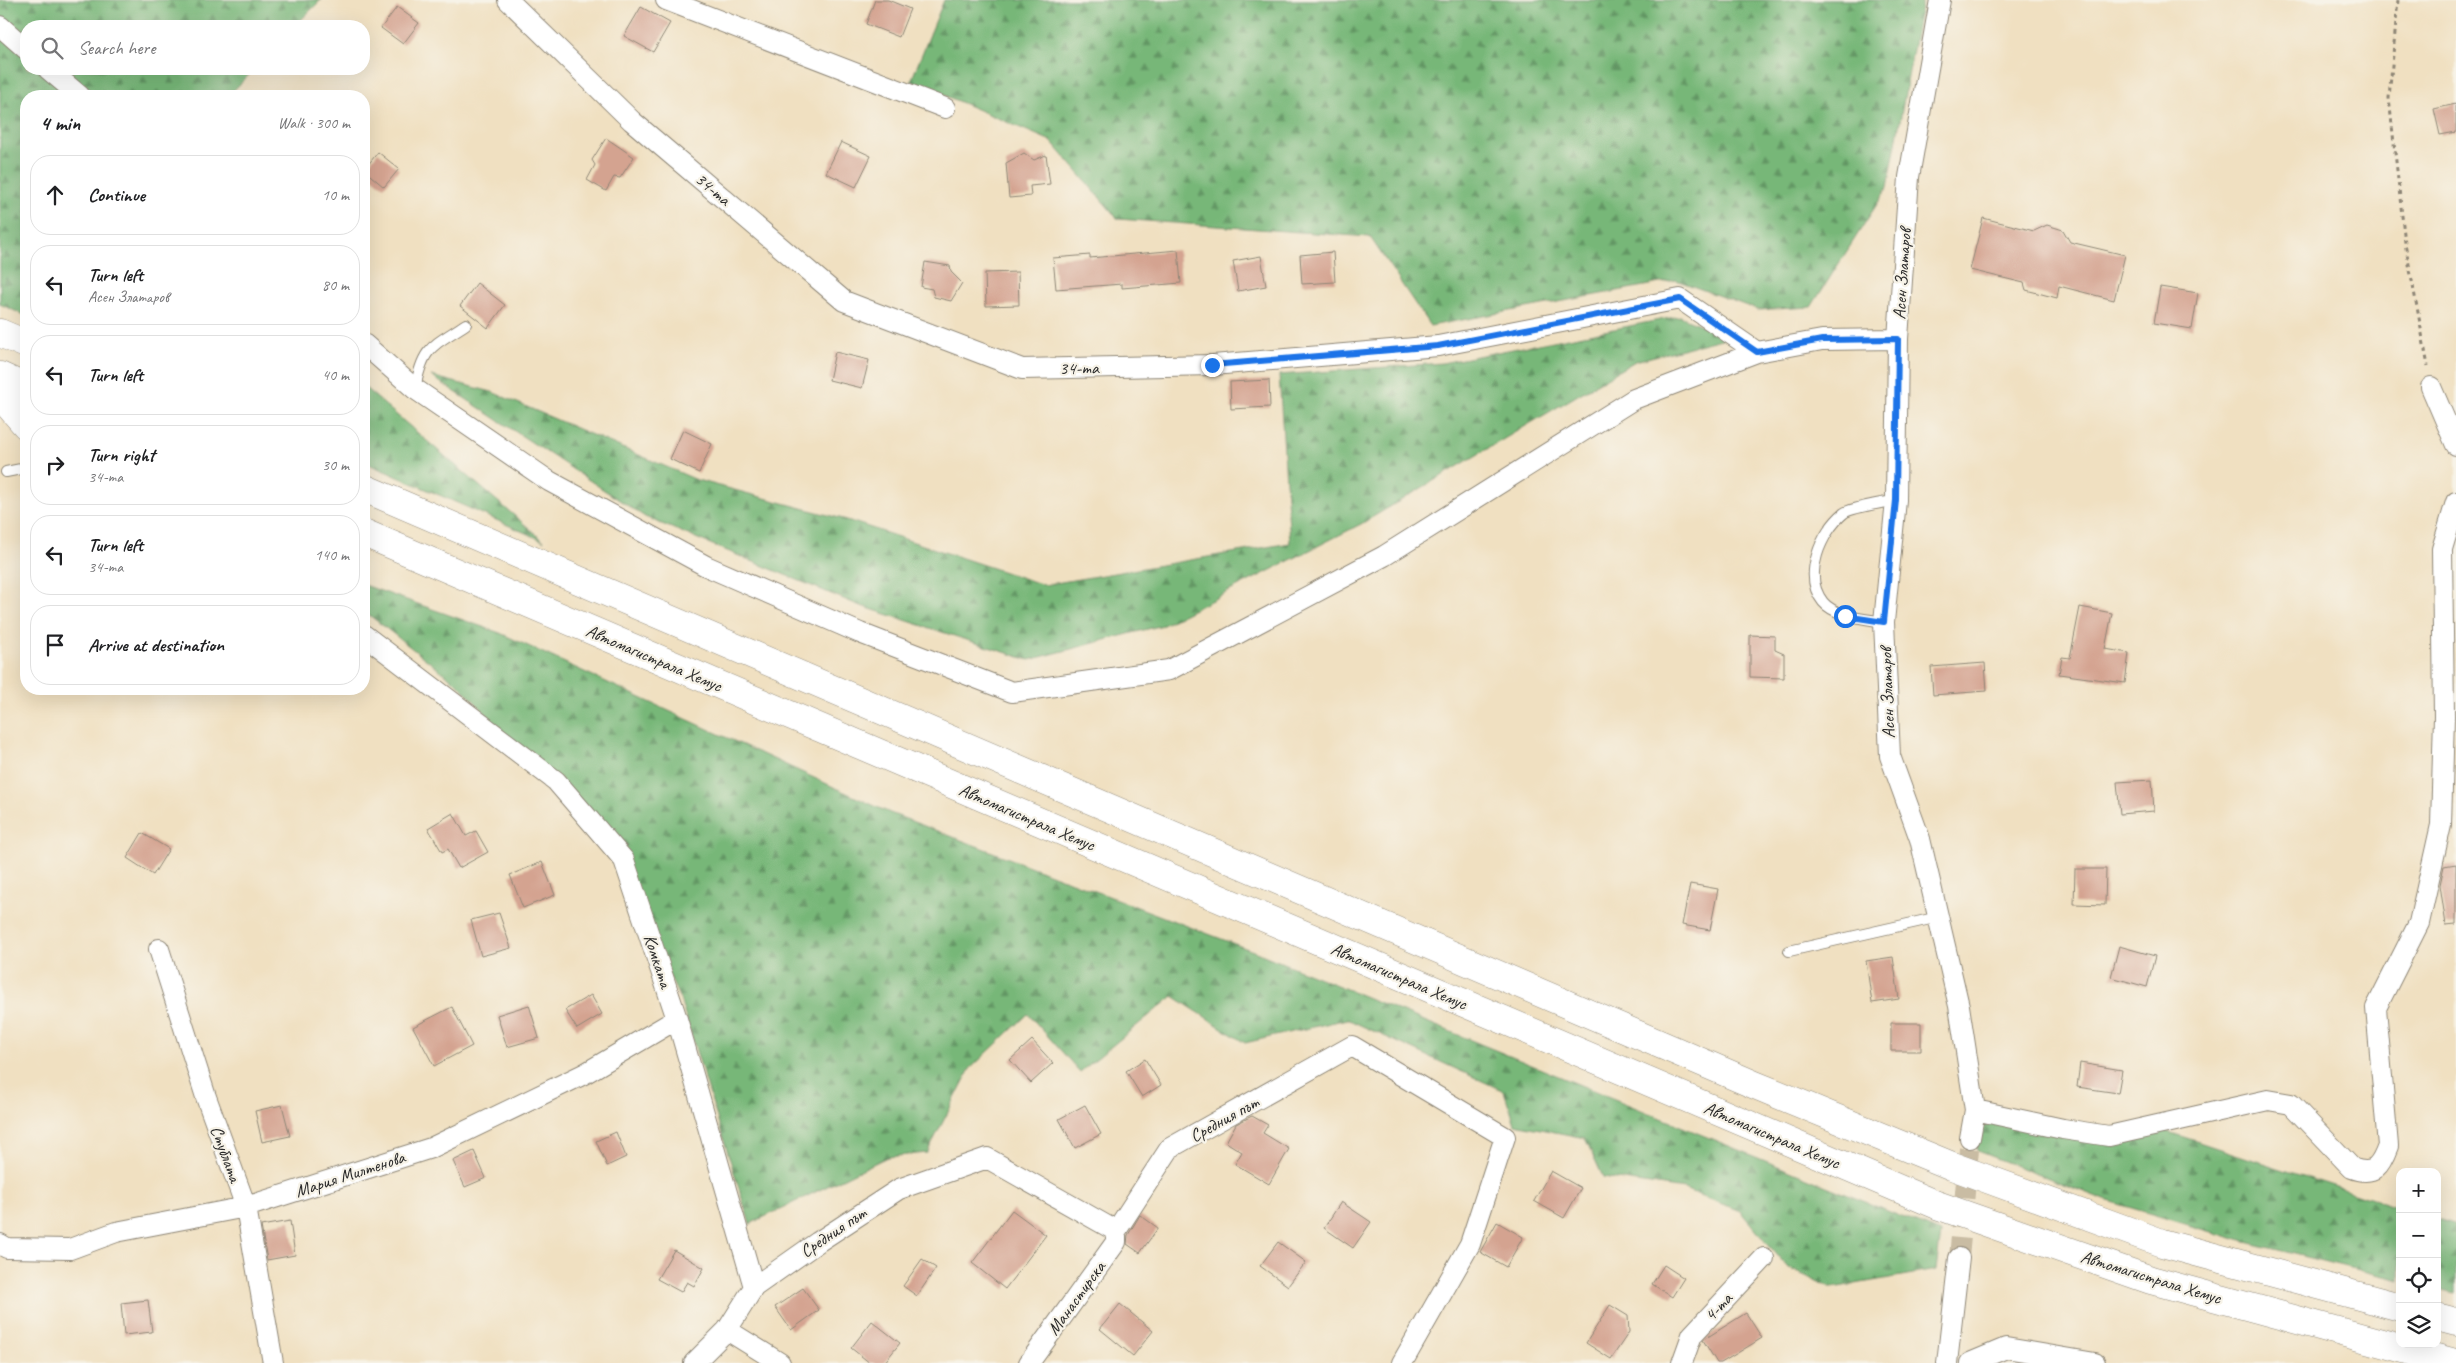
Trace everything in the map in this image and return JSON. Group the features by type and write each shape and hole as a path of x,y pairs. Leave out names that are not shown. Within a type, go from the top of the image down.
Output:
{"highway":[{"path":"0,332 20,341"},
{"path":"0,376 20,385"},
{"path":"0,395 20,418"},
{"name":"Автомагистрала Хемус","path":"370,491 1754,1085 1952,1166 2162,1243 2396,1306"},
{"name":"Автомагистрала Хемус","path":"370,536 1937,1205 2151,1280 2455,1363"},
{"path":"2281,1315 2393,1363"},
{"path":"2441,1318 2456,1322"}],"street":[{"name":"34-та","path":"508,0 632,121 844,300 1022,369 1212,365 1438,346 1680,299 1757,352"},
{"path":"666,0 945,108"},
{"name":"Асен Златаров","path":"1940,0 1909,177 1898,339 1896,500 1884,622 1890,756 1920,839 1959,1006 1975,1110 1970,1138"},
{"path":"0,26 20,44"},
{"path":"55,75 73,90"},
{"path":"370,349 415,389 549,481 706,566 860,633 1012,692 1169,670 1384,556 1634,399 1757,352 1822,340 1898,339"},
{"path":"2431,387 2456,444"},
{"path":"1975,1110 2063,1129 2110,1136 2268,1100 2292,1104 2352,1168 2362,1172 2376,1168 2382,1162 2388,1146 2376,1008 2419,923 2441,825 2444,716 2442,549 2456,502"},
{"name":"Комката","path":"370,640 556,781 624,860 677,1018 754,1287"},
{"name":"Стублата","path":"159,949 206,1097 246,1207 273,1363"},
{"name":"Мария Милтенова","path":"0,1244 7,1248 70,1249 116,1232 246,1207 431,1148 584,1074 677,1018"},
{"name":"Средния път","path":"754,1287 899,1189 987,1158 1116,1231 1170,1148 1352,1046 1505,1137 1470,1244 1402,1363"},
{"name":"Манастирска","path":"1029,1363 1116,1242 1116,1231"},
{"name":"4-та","path":"1682,1363 1692,1336 1764,1258"},
{"path":"1947,1363 1959,1258"},
{"path":"694,1363 727,1330 754,1287"},
{"path":"727,1330 780,1363"},
{"path":"1970,1363 2006,1348 2095,1363"}],"lane":[{"path":"415,389 419,365 427,350 466,324"},
{"path":"6,472 20,469"},
{"path":"1884,622 1845,616 1823,603 1815,581 1816,555 1830,530 1845,512 1896,500"},
{"path":"1790,951 1939,917"}],"path":[{"path":"2398,0 2389,98 2405,242 2431,387"}],"green space":[{"path":"0,0 321,0 301,20 20,20 20,75 249,75 234,90 20,90 20,313 0,304"},
{"path":"944,0 1922,0 1888,187 1811,307 1758,310 1676,280 1430,326 1370,237 1118,219 1051,141 911,81"},
{"path":"1680,316 1729,337 1635,361 1361,524 1163,625 1029,660 858,605 645,517 431,376 492,392 697,480 847,520 1044,585 1290,543 1279,375 1442,363"},
{"path":"370,392 544,541 370,465"},
{"path":"370,587 500,633 890,813 1261,954 1941,1233 1936,1270 1832,1288 1788,1268 1740,1211 1684,1189 1603,1177 1585,1138 1515,1124 1504,1091 1347,1019 1245,1043 1173,996 1080,1072 1028,1014 970,1069 927,1153 887,1157 750,1224 680,999 609,845 459,685 370,616"},
{"path":"1977,1116 2069,1136 2156,1128 2396,1207 2396,1279 2242,1241 2105,1200 1977,1151"},
{"path":"2441,1220 2456,1225 2456,1293 2441,1290"}],"building":[{"path":"875,0 888,0 910,9 899,37 866,24"},
{"path":"397,7 419,23 403,44 381,28"},
{"path":"641,7 670,23 653,52 624,36"},
{"path":"2456,104 2456,132 2440,135 2434,109"},
{"path":"606,138 634,157 620,178 614,177 606,191 587,180 595,165 592,160"},
{"path":"841,142 871,156 856,187 826,173"},
{"path":"378,152 399,169 384,187 370,175 370,162"},
{"path":"1024,153 1034,160 1046,155 1050,184 1030,186 1031,196 1009,198 1006,163"},
{"path":"1983,218 2034,231 2047,225 2063,230 2070,242 2125,255 2114,300 2059,286 2057,298 2026,290 2024,283 1970,270"},
{"path":"1178,250 1181,283 1122,288 1122,284 1056,289 1053,258 1090,255 1090,258"},
{"path":"1333,252 1335,282 1302,284 1300,255"},
{"path":"1261,256 1266,286 1238,291 1233,261"},
{"path":"925,262 950,266 951,272 962,283 951,301 934,297 932,289 921,287"},
{"path":"1018,272 1019,305 986,306 985,273"},
{"path":"477,283 505,305 488,328 460,306"},
{"path":"2160,287 2198,293 2192,329 2154,323"},
{"path":"835,352 869,360 862,388 829,380"},
{"path":"1269,380 1270,407 1231,409 1230,382"},
{"path":"683,430 712,444 699,473 670,459"},
{"path":"2080,607 2112,613 2105,649 2129,653 2125,683 2059,674 2062,657 2070,658"},
{"path":"1750,635 1775,636 1775,650 1784,654 1784,678 1750,677"},
{"path":"1985,663 1987,691 1933,695 1931,667"},
{"path":"2152,780 2154,811 2120,814 2117,782"},
{"path":"453,813 466,836 476,831 488,852 459,868 448,849 442,852 428,828"},
{"path":"142,833 169,849 153,875 127,858"},
{"path":"542,862 555,895 523,908 510,875"},
{"path":"2456,864 2456,924 2446,925 2440,885 2444,866"},
{"path":"2075,869 2106,869 2105,905 2074,904"},
{"path":"1690,884 1718,889 1710,930 1682,925"},
{"path":"499,913 511,948 481,956 471,920"},
{"path":"2119,946 2155,956 2147,987 2111,977"},
{"path":"1893,957 1899,999 1872,1003 1866,961"},
{"path":"591,995 602,1014 577,1029 565,1010"},
{"path":"529,1005 539,1038 507,1047 497,1015"},
{"path":"452,1007 472,1046 434,1066 413,1027"},
{"path":"1891,1023 1921,1023 1921,1051 1891,1051"},
{"path":"1032,1040 1053,1063 1031,1083 1010,1060"},
{"path":"1145,1059 1161,1085 1142,1097 1126,1071"},
{"path":"2080,1063 2122,1070 2118,1093 2077,1087"},
{"path":"282,1105 290,1136 262,1142 255,1111"},
{"path":"1085,1105 1101,1134 1075,1148 1059,1119"},
{"path":"1252,1116 1268,1125 1263,1133 1289,1149 1269,1184 1235,1164 1242,1152 1226,1142 1236,1124"},
{"path":"616,1132 626,1157 607,1166 596,1141"},
{"path":"474,1151 486,1178 465,1187 453,1161"},
{"path":"1551,1171 1581,1188 1564,1218 1534,1201"},
{"path":"1341,1202 1371,1222 1353,1248 1324,1228"},
{"path":"1012,1210 1046,1235 1005,1289 972,1263"},
{"path":"1140,1215 1158,1228 1140,1253 1127,1244 1128,1235"},
{"path":"290,1221 295,1255 267,1260 261,1226"},
{"path":"1497,1222 1523,1237 1506,1267 1480,1252"},
{"path":"1278,1242 1306,1262 1288,1286 1260,1266"},
{"path":"674,1250 704,1268 694,1286 687,1282 681,1292 657,1279"},
{"path":"922,1259 936,1268 917,1296 903,1286"},
{"path":"1664,1265 1684,1278 1672,1297 1652,1284"},
{"path":"803,1288 819,1310 791,1330 775,1307"},
{"path":"148,1300 152,1332 124,1335 121,1303"},
{"path":"1120,1304 1153,1331 1133,1356 1100,1329"},
{"path":"1610,1305 1628,1316 1629,1332 1611,1359 1586,1343"},
{"path":"1746,1313 1762,1338 1721,1363 1717,1363 1703,1340"},
{"path":"872,1321 900,1343 884,1363 870,1363 851,1348"}],"tunnel":[{"path":"1959,1258 1970,1138"}],"route":[{"path":"1212,365 1438,346 1680,299 1757,352 1822,340 1898,339 1896,500 1884,622 1845,616"}]}
